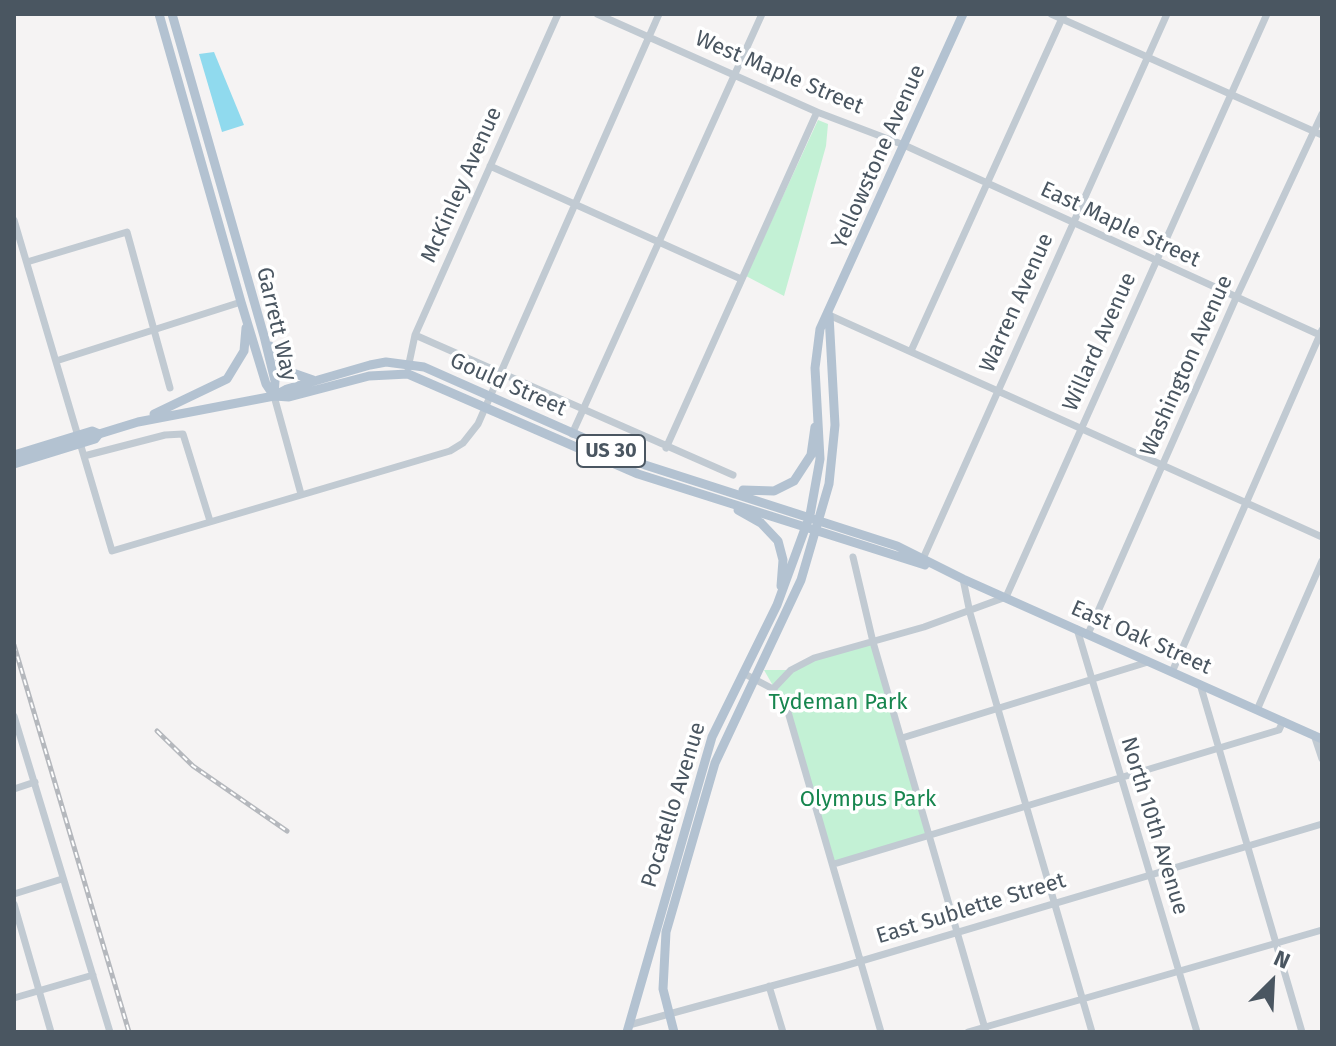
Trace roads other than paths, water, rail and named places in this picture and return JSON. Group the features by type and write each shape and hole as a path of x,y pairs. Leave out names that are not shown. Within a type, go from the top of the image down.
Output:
{"main road":[{"name":"Garrett Way","path":"159,14 241,302 266,384 274,396"},
{"name":"Garrett Way","path":"172,14 264,336 275,381 274,396"},
{"name":"Yellowstone Avenue","path":"815,517 820,459 815,354 820,329 829,315 963,14"},
{"name":"Yellowstone Avenue","path":"815,517 835,444 829,315"},
{"path":"138,422 205,390 234,372 244,351 247,321"},
{"path":"264,336 290,372 316,381"},
{"name":"US 30","path":"316,381 378,364 408,369"},
{"name":"Gould Street","path":"408,369 645,465 815,517"},
{"name":"US 30","path":"274,396 289,397 408,369"},
{"path":"14,464 138,422 274,396 316,381"},
{"name":"Gould Street","path":"488,401 624,469 812,528"},
{"path":"698,482 756,492 788,485 804,469 811,455 818,408"},
{"path":"14,455 92,431 99,434"},
{"name":"US 30","path":"713,498 761,523 778,541 784,568 777,605"},
{"name":"Pocatello Avenue","path":"628,1028 716,726 748,676 801,580 815,517"},
{"name":"East Oak Street","path":"815,517 880,539 922,561 1318,737"},
{"name":"Pocatello Avenue","path":"674,1032 662,965 666,932 709,781 748,676 812,528"},
{"name":"East Oak Street","path":"812,528 922,561"}],"street":[{"name":"McKinley Avenue","path":"408,369 415,335 558,14"},
{"name":"West Maple Street","path":"597,14 817,112 904,145"},
{"path":"14,220 112,551 450,451 463,443 488,401 659,14"},
{"path":"572,434 762,14"},
{"path":"1051,14 1063,16 1318,133"},
{"name":"Warren Avenue","path":"922,561 1167,14"},
{"name":"Willard Avenue","path":"1006,597 1267,14"},
{"path":"911,351 1063,16"},
{"path":"666,448 817,112"},
{"name":"Washington Avenue","path":"1088,634 1236,298 1318,133 1322,114"},
{"name":"East Maple Street","path":"904,145 1155,262 1321,334"},
{"path":"490,166 741,279"},
{"path":"27,262 127,232 170,388"},
{"path":"56,361 241,302"},
{"path":"829,315 1322,537"},
{"path":"1172,672 1321,334"},
{"path":"415,335 733,475"},
{"path":"274,396 301,494"},
{"path":"84,456 183,434 210,521"},
{"path":"853,557 873,642 986,1030"},
{"path":"1257,710 1322,561"},
{"path":"963,579 970,613 1092,1032"},
{"path":"773,689 801,664 970,613 1006,597"},
{"name":"North 10th Avenue","path":"1077,629 1197,1032"},
{"path":"902,738 1149,662"},
{"path":"748,676 773,689 788,712 881,1032"},
{"path":"1200,684 1302,1032"},
{"path":"14,716 110,1032"},
{"path":"834,864 1279,730 1283,721"},
{"path":"1318,737 1322,759"},
{"path":"14,789 35,782"},
{"name":"East Sublette Street","path":"628,1028 1322,824"},
{"path":"14,894 62,879"},
{"path":"14,904 51,1032"},
{"path":"968,1032 986,1030 1322,930"},
{"path":"14,998 93,975"},
{"path":"769,986 783,1032"}],"water":[{"path":"214,52 244,125 222,132 199,54"}],"railway":[{"path":"14,645 129,1032"},
{"path":"157,731 193,766 287,831"}],"park label":[{"name":"Tydeman Park","path":"838,703"},
{"name":"Olympus Park","path":"868,800"}]}
